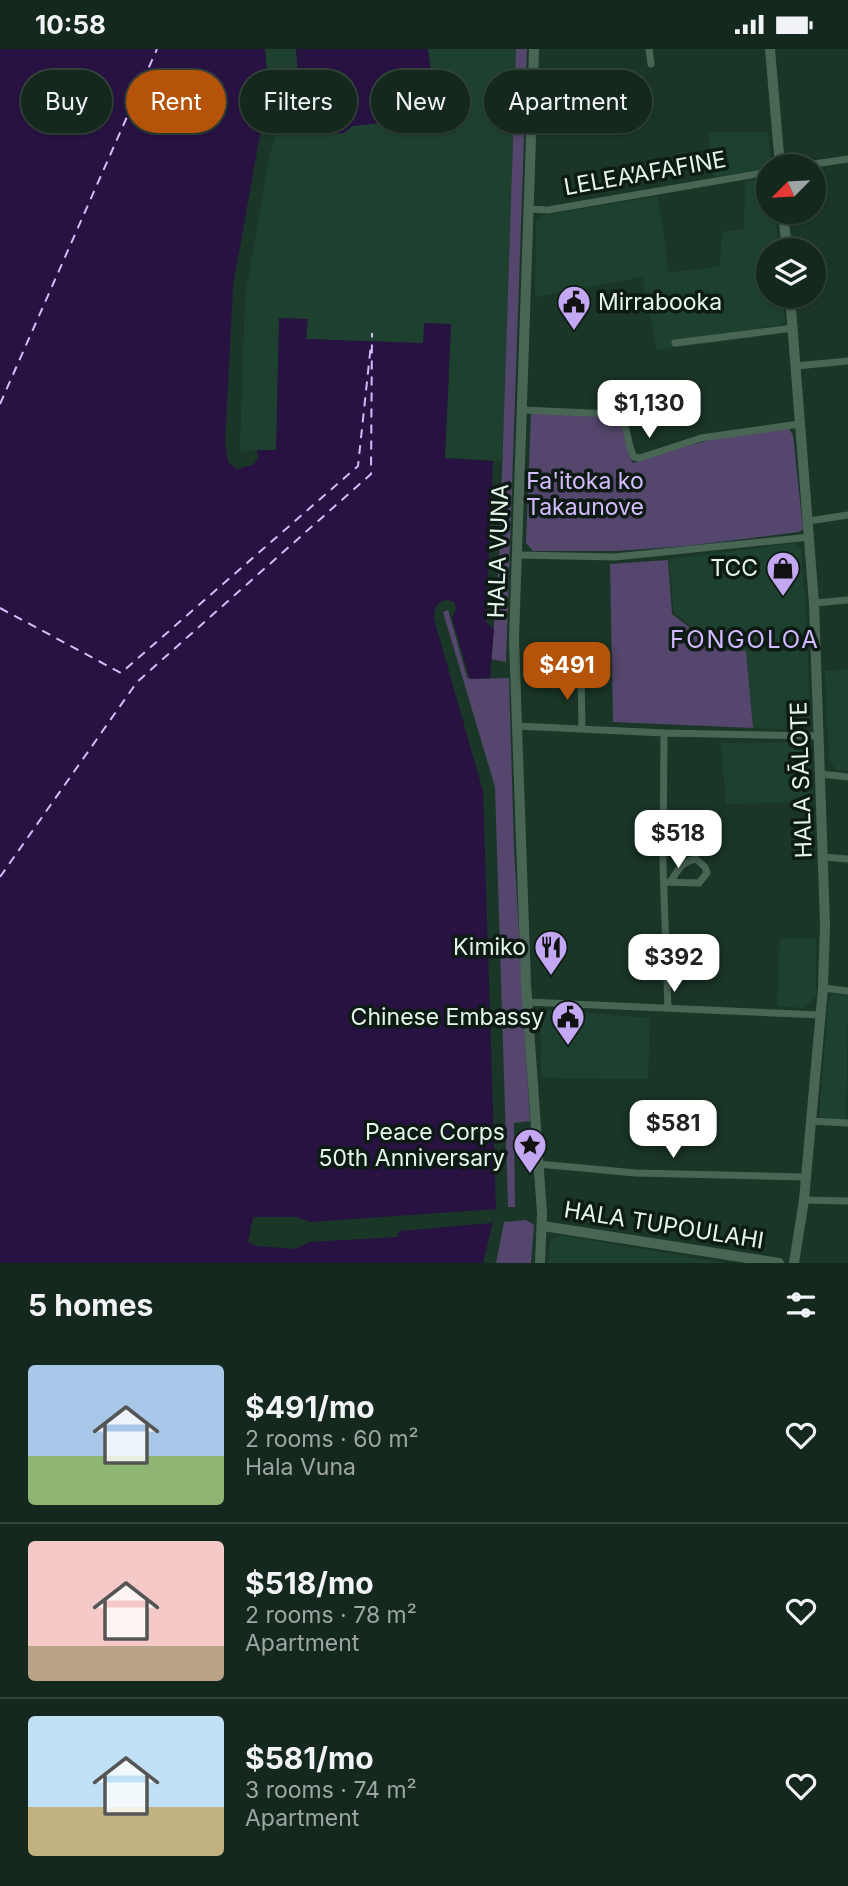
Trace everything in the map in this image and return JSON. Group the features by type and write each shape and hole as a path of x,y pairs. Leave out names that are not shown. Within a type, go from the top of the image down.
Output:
{"main road":[{"name":"HALA VUNA","path":"534,49 514,639 527,1002 542,1226 540,1263"},
{"path":"770,49 779,154"},
{"name":"HALA SĀLOTE","path":"791,308 814,603 823,857 823,988 804,1201 794,1263"},
{"name":"HALA TUPOULAHI","path":"542,1226 779,1263"}],"street":[{"path":"649,49 650,64"},
{"path":"826,162 848,159"},
{"name":"LELEA’AFAFINE","path":"529,209 548,210 756,174"},
{"path":"675,342 793,328"},
{"path":"796,366 848,361"},
{"path":"523,410 619,416 624,421 630,451 634,457 640,458 701,438 800,424"},
{"path":"809,521 848,515"},
{"path":"517,555 615,557 810,537"},
{"path":"814,603 848,600"},
{"path":"580,675 582,729"},
{"path":"517,726 664,733 819,736"},
{"path":"664,733 668,1008"},
{"path":"820,774 848,777"},
{"path":"823,857 848,859"},
{"path":"696,859 705,867 706,873 699,883 667,882 683,863 690,860 696,859"},
{"path":"823,988 848,991"},
{"path":"527,1002 820,1015"},
{"path":"810,1121 848,1123"},
{"path":"538,1164 636,1173 806,1177"},
{"path":"804,1201 848,1201"}],"shaded area":[{"path":"0,49 265,49 267,70 240,70 240,133 270,133 246,267 236,447 246,457 252,450 276,450 279,318 308,319 306,339 423,343 424,323 451,324 445,458 493,461 486,622 494,629 490,678 469,677 452,618 456,609 454,602 445,600 438,603 434,619 483,791 496,1209 483,1263 0,1263"},
{"path":"265,49 296,49 298,70 267,70"},
{"path":"296,49 428,49 431,70 371,70 371,124 357,126 357,70 298,70"},
{"path":"428,49 516,49 515,70 484,70 484,133 513,133 502,461 445,458 451,325 424,323 424,344 306,339 276,451 253,450 246,457 236,447 242,297 270,133 357,133 357,126 371,124 371,133 470,133 470,70 431,70"},
{"path":"708,132 768,132 770,154 756,154 756,170 714,177"},
{"path":"308,133 344,133 311,135"},
{"path":"756,180 756,224 776,224 777,238 756,238 756,308 783,308 785,321 780,325 759,328 760,337 657,350 642,277 535,297 536,220 544,215 658,196 669,273 720,266 722,232 744,229 745,182"},
{"path":"796,543 801,549 806,610 810,721 800,729 753,728 746,651 720,649 674,613 669,559"},
{"path":"848,669 848,771 836,770 829,760 825,671"},
{"path":"810,742 813,802 726,804 721,743"},
{"path":"780,938 816,939 816,997 804,1008 777,1006"},
{"path":"833,994 848,995 846,1120 822,1119 819,1115 829,997"},
{"path":"545,1010 650,1018 648,1079 541,1078 540,1014"},
{"path":"560,1235 724,1263 548,1263 550,1241"}],"green space":[{"path":"516,49 527,49 526,70 515,70"},
{"path":"513,133 524,133 506,662 491,659 499,561"},
{"name":"Fa'itoka ko Takaunove","path":"531,413 614,417 621,427 633,463 728,436 789,429 793,435 803,529 799,532 687,546 617,551 533,551 526,543"},
{"path":"668,560 672,614 719,650 746,651 753,728 613,722 610,564"},
{"path":"448,610 467,677 509,678 514,848 530,1121 514,1123 515,1207 508,1207 495,787 443,612"},
{"path":"526,1220 534,1225 531,1263 496,1263 504,1222"}],"pier":[{"path":"260,133 276,133 268,162 245,297 240,450 246,453 249,450 257,450 258,459 253,465 237,469 228,462 225,444 233,286"},
{"path":"496,1209 492,1223 399,1231 398,1237 309,1242 296,1249 256,1246 248,1242 253,1217 296,1217 311,1222"}],"ferry route":[{"path":"0,404 157,49"},
{"path":"0,877 137,682 371,474 372,333"},
{"path":"0,608 121,673 358,466 371,344"}],"place":[{"name":"Mirrabooka","path":"574,332"},
{"name":"TCC","path":"783,598"},
{"name":"Kimiko","path":"551,977"},
{"name":"Chinese Embassy","path":"568,1047"},
{"name":"Peace Corps 50th Anniversary","path":"530,1175"}],"district":[{"name":"FONGOLOA","path":"745,640"}]}
